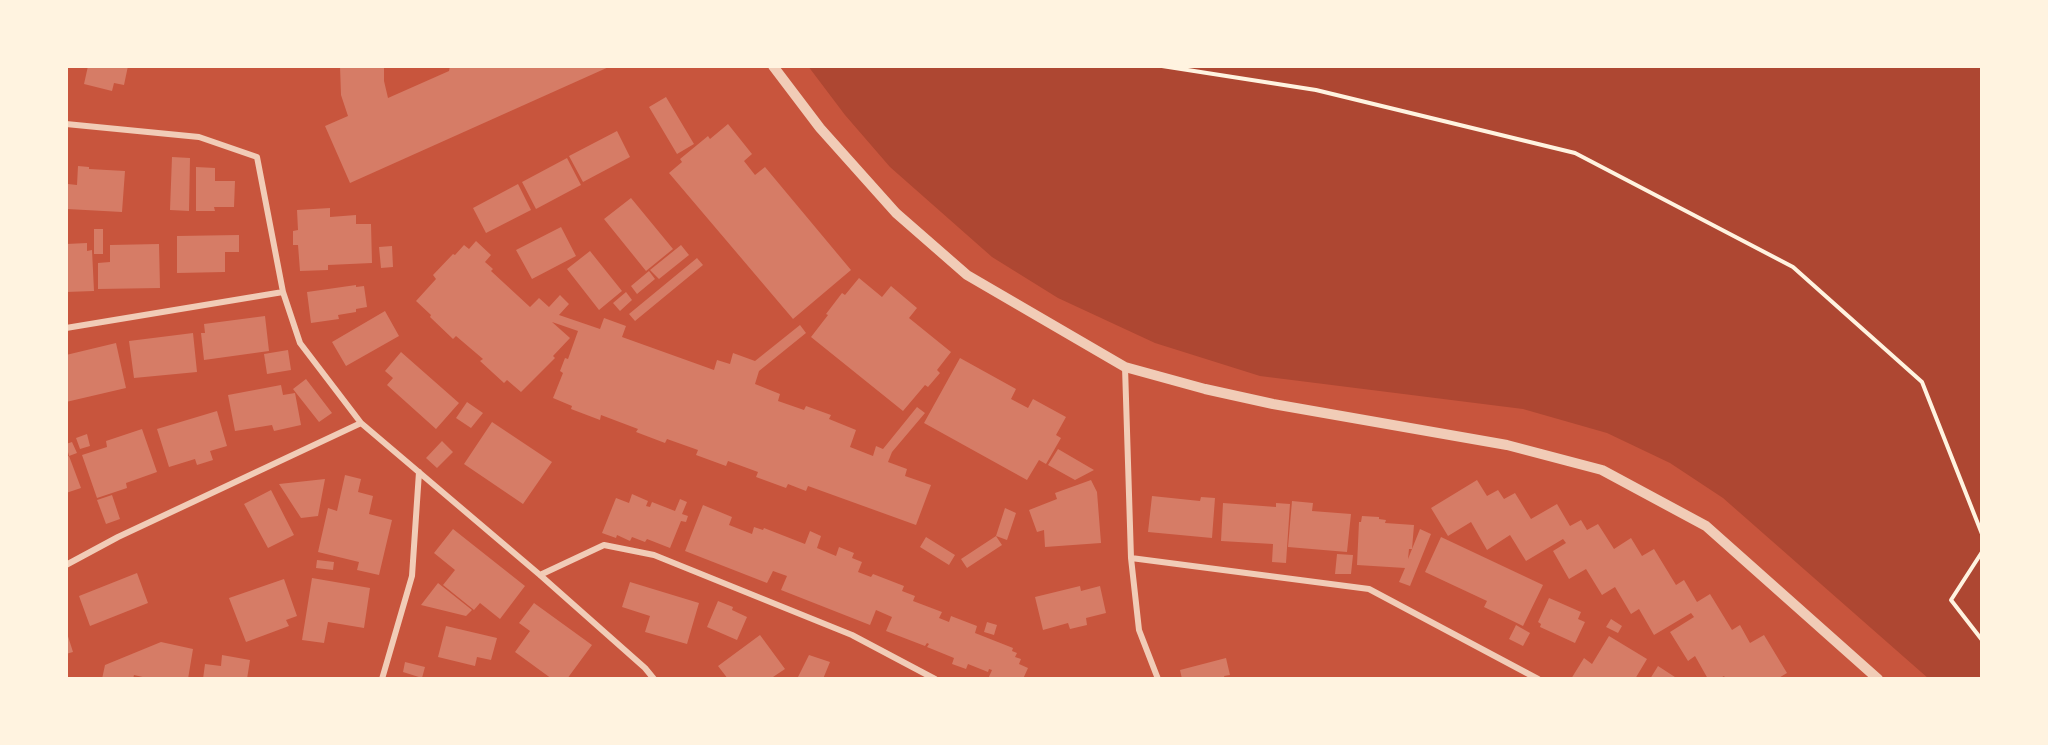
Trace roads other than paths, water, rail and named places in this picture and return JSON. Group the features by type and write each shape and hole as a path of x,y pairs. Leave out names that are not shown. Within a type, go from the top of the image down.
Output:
{"street":[{"path":"773,66 820,128 896,213 967,275 1125,367 1205,389 1507,445 1602,470 1706,526 1878,679"},
{"path":"66,124 199,137 257,157 283,292 300,343 362,423 540,575 645,668 654,679"},
{"path":"66,328 283,292"},
{"path":"1125,367 1131,558 1139,630 1158,679"},
{"path":"66,565 118,537 362,423"},
{"path":"382,679 412,576 419,472"},
{"path":"540,575 604,545 654,555 852,635 935,679"},
{"path":"1131,558 1369,589 1538,679"}]}
